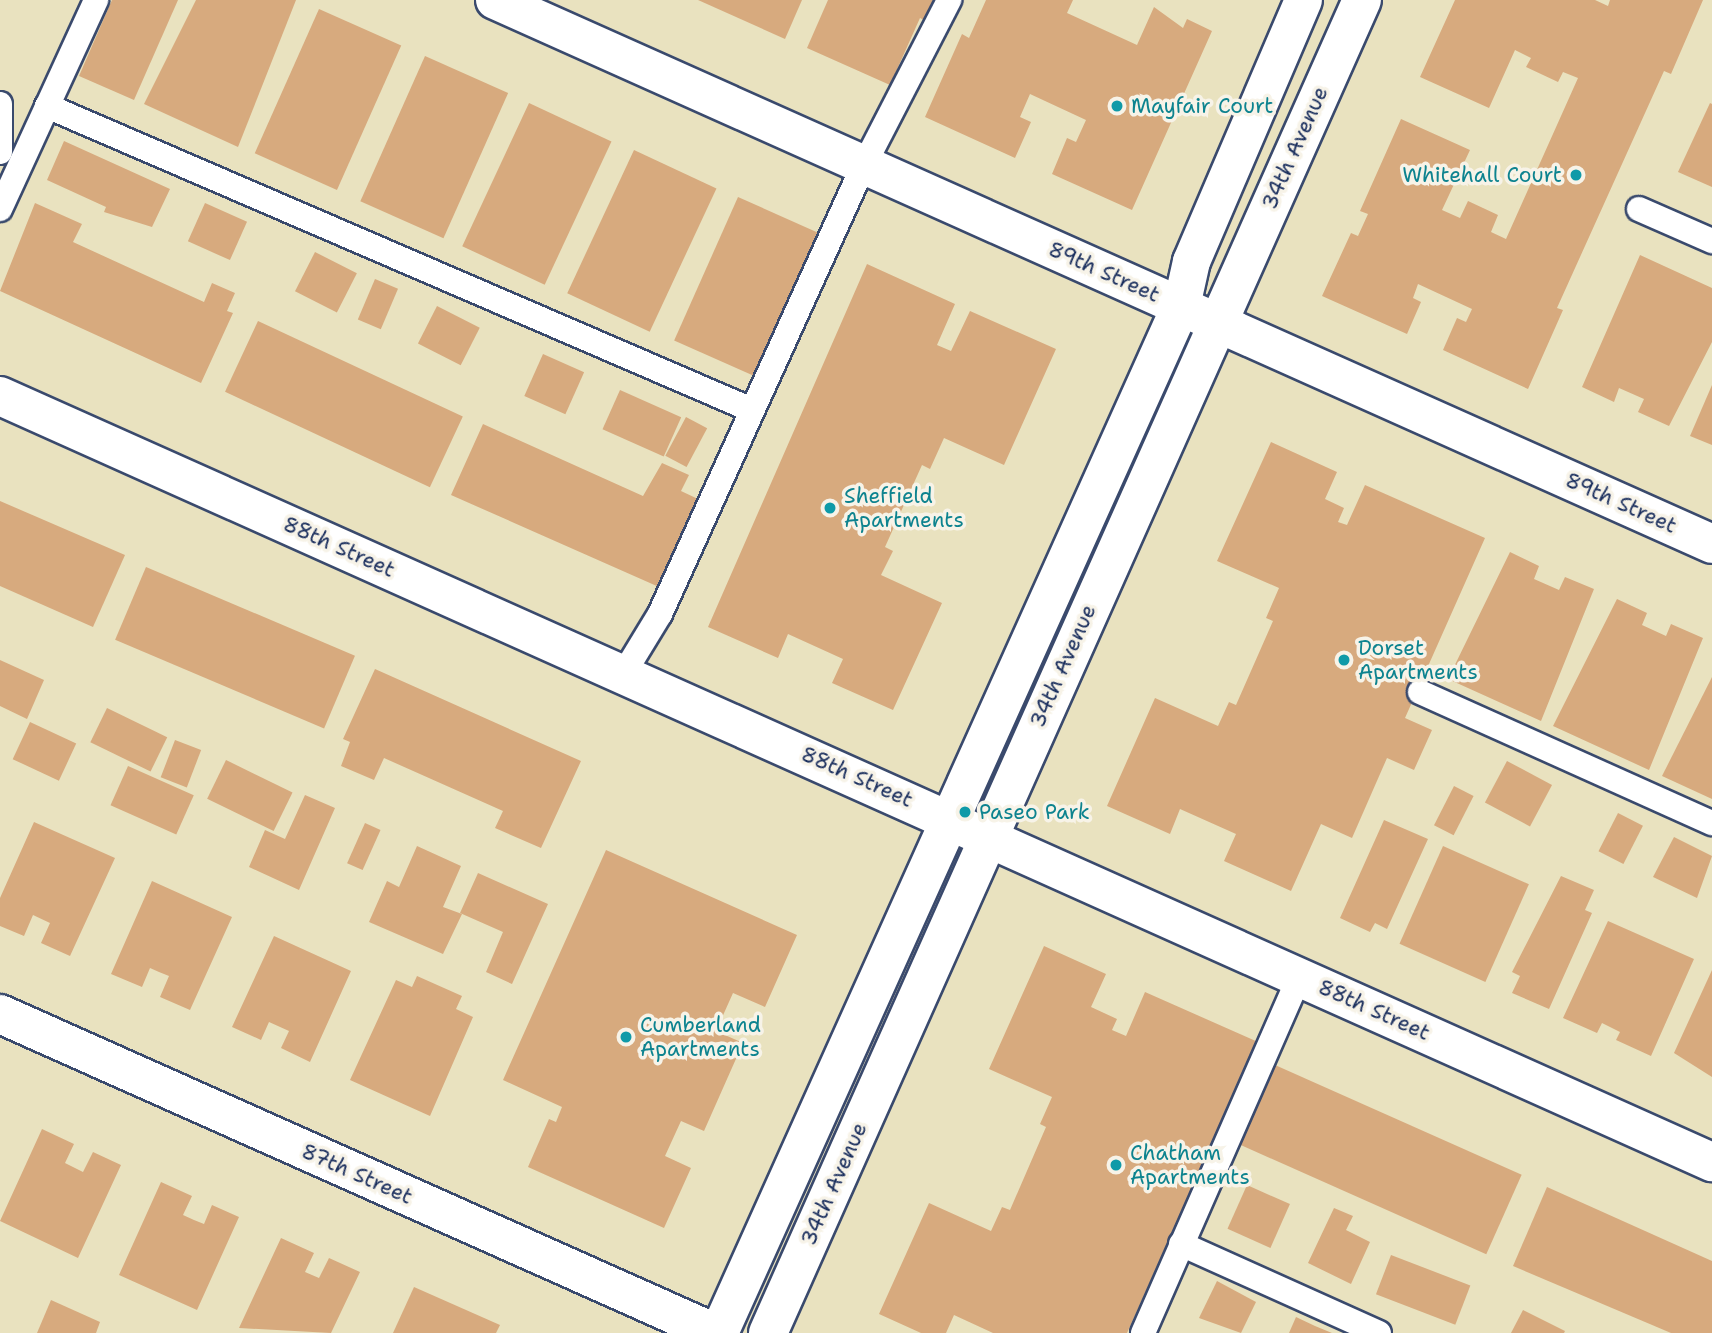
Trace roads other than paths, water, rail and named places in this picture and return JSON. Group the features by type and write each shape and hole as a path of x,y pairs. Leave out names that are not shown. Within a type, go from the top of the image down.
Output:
{"street":[{"name":"89th Street","path":"495,0 1712,544"},
{"name":"34th Avenue","path":"717,1333 1181,306 1191,261 1303,0"},
{"name":"34th Avenue","path":"768,1333 987,836 1362,0"},
{"name":"88th Street","path":"0,396 949,818 1712,1162"},
{"name":"87th Street","path":"0,1014 717,1333"}],"lane":[{"path":"0,209 96,0"},
{"path":"624,673 660,614 864,165 949,0"},
{"path":"0,104 0,152"},
{"path":"47,106 752,410"},
{"path":"1639,209 1712,241"},
{"path":"1420,692 1712,824"},
{"path":"1143,1333 1300,976"},
{"path":"1181,1244 1379,1333"}],"place":[{"name":"Mayfair Court","path":"1117,106"},
{"name":"Whitehall Court","path":"1576,175"},
{"name":"Sheffield Apartments","path":"830,508"},
{"name":"Dorset Apartments","path":"1344,660"},
{"name":"Paseo Park","path":"965,812"},
{"name":"Cumberland Apartments","path":"626,1037"},
{"name":"Chatham Apartments","path":"1116,1165"}]}
